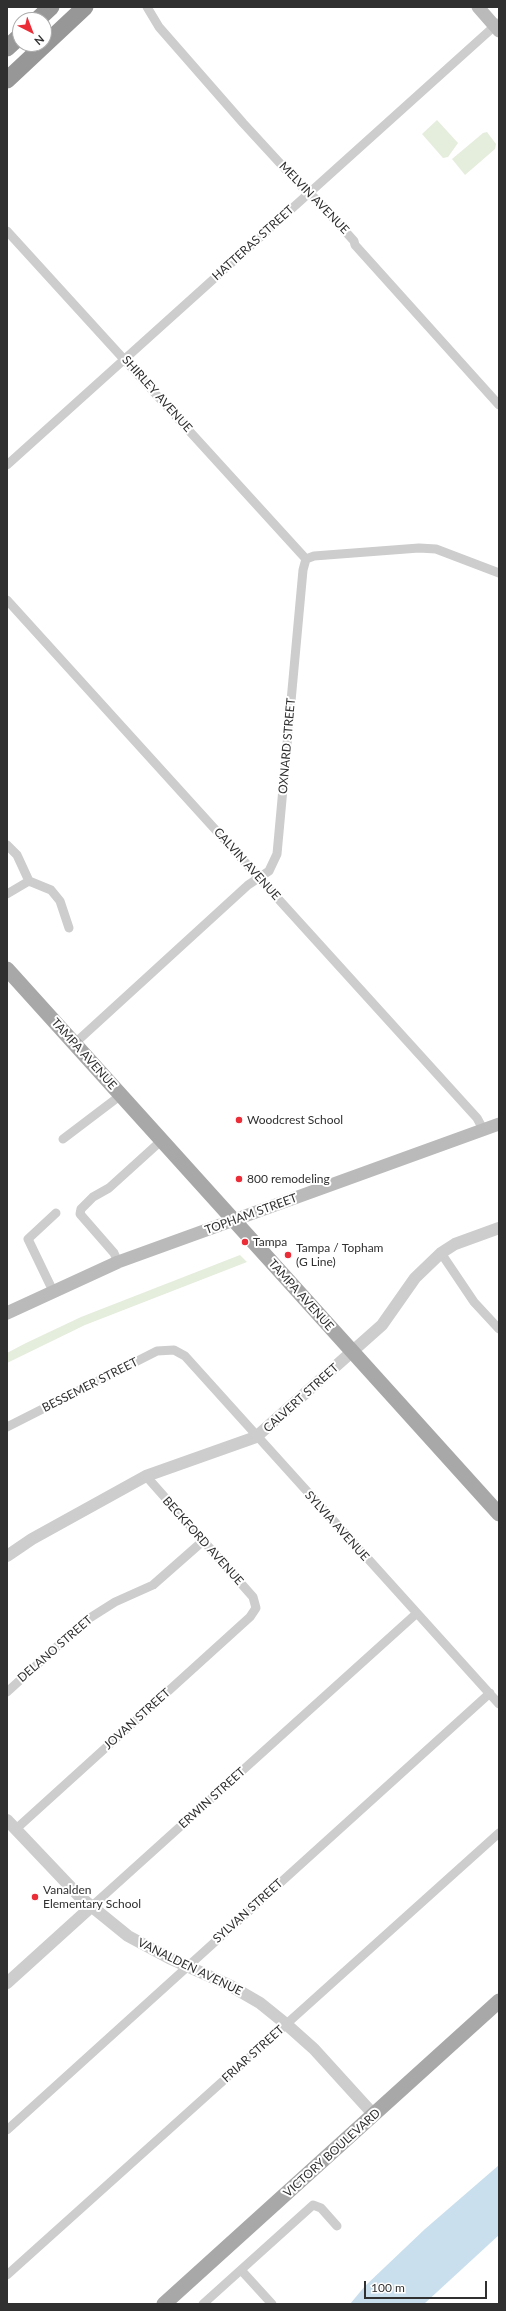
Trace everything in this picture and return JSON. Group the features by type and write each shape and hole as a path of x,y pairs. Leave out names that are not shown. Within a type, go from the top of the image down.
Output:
{"highway":[{"path":"7,80 85,7"}],"main road":[{"path":"478,7 498,26"},
{"name":"TAMPA AVENUE","path":"7,969 499,1514"},
{"name":"TOPHAM STREET","path":"7,1313 118,1262 499,1124"},
{"name":"VICTORY BOULEVARD","path":"164,2304 499,2001"}],"street":[{"name":"MELVIN AVENUE","path":"147,7 159,27 290,174 310,193 499,405"},
{"name":"HATTERAS STREET","path":"7,465 498,26"},
{"name":"SHIRLEY AVENUE","path":"7,231 306,559"},
{"path":"306,559 314,556 436,548 499,573"},
{"name":"OXNARD STREET","path":"74,1044 248,885 261,878 269,871 277,854 303,570 306,559"},
{"name":"CALVIN AVENUE","path":"7,600 261,878 477,1118 484,1129"},
{"path":"7,844 17,855 28,881 51,890 60,901 69,928"},
{"path":"7,894 28,881"},
{"path":"63,1139 121,1096"},
{"path":"118,1262 114,1253 80,1214 81,1209 93,1197 109,1188 162,1140"},
{"path":"53,1291 28,1239 56,1213"},
{"name":"CALVERT STREET","path":"7,1556 70,1517 146,1476 256,1437 387,1320 415,1278 441,1253 455,1244 499,1228"},
{"path":"441,1253 474,1302 499,1329"},
{"name":"BESSEMER STREET","path":"7,1427 157,1351 174,1350"},
{"name":"SYLVIA AVENUE","path":"174,1350 185,1356 256,1437 499,1704"},
{"name":"BECKFORD AVENUE","path":"146,1476 253,1597 256,1608"},
{"name":"DELANO STREET","path":"7,1692 85,1621 115,1602 153,1585 170,1572 203,1541"},
{"name":"JOVAN STREET","path":"16,1829 250,1617 256,1608"},
{"name":"ERWIN STREET","path":"7,1983 417,1613"},
{"name":"SYLVAN STREET","path":"7,2130 490,1694"},
{"name":"VANALDEN AVENUE","path":"7,1820 91,1908 128,1936 169,1958 229,1985 260,2003 314,2049 374,2115"},
{"name":"FRIAR STREET","path":"7,2275 499,1832"},
{"path":"203,2304 313,2204 317,2205 337,2226"},
{"path":"241,2270 272,2304"}],"green space":[{"path":"437,120 458,143 448,157 443,158 422,134"},
{"path":"487,132 496,144 495,149 465,175 452,159 483,133"},
{"path":"240,1255 247,1262 85,1325 7,1363 7,1353 81,1317"}],"water":[{"path":"499,2165 499,2235 424,2304 350,2304 365,2286 425,2229"}],"place":[{"name":"Woodcrest School","path":"239,1120"},
{"name":"800 remodeling","path":"239,1179"},
{"name":"Tampa","path":"245,1242"},
{"name":"Tampa / Topham (G Line)","path":"288,1255"},
{"name":"Vanalden Elementary School","path":"35,1897"}]}
